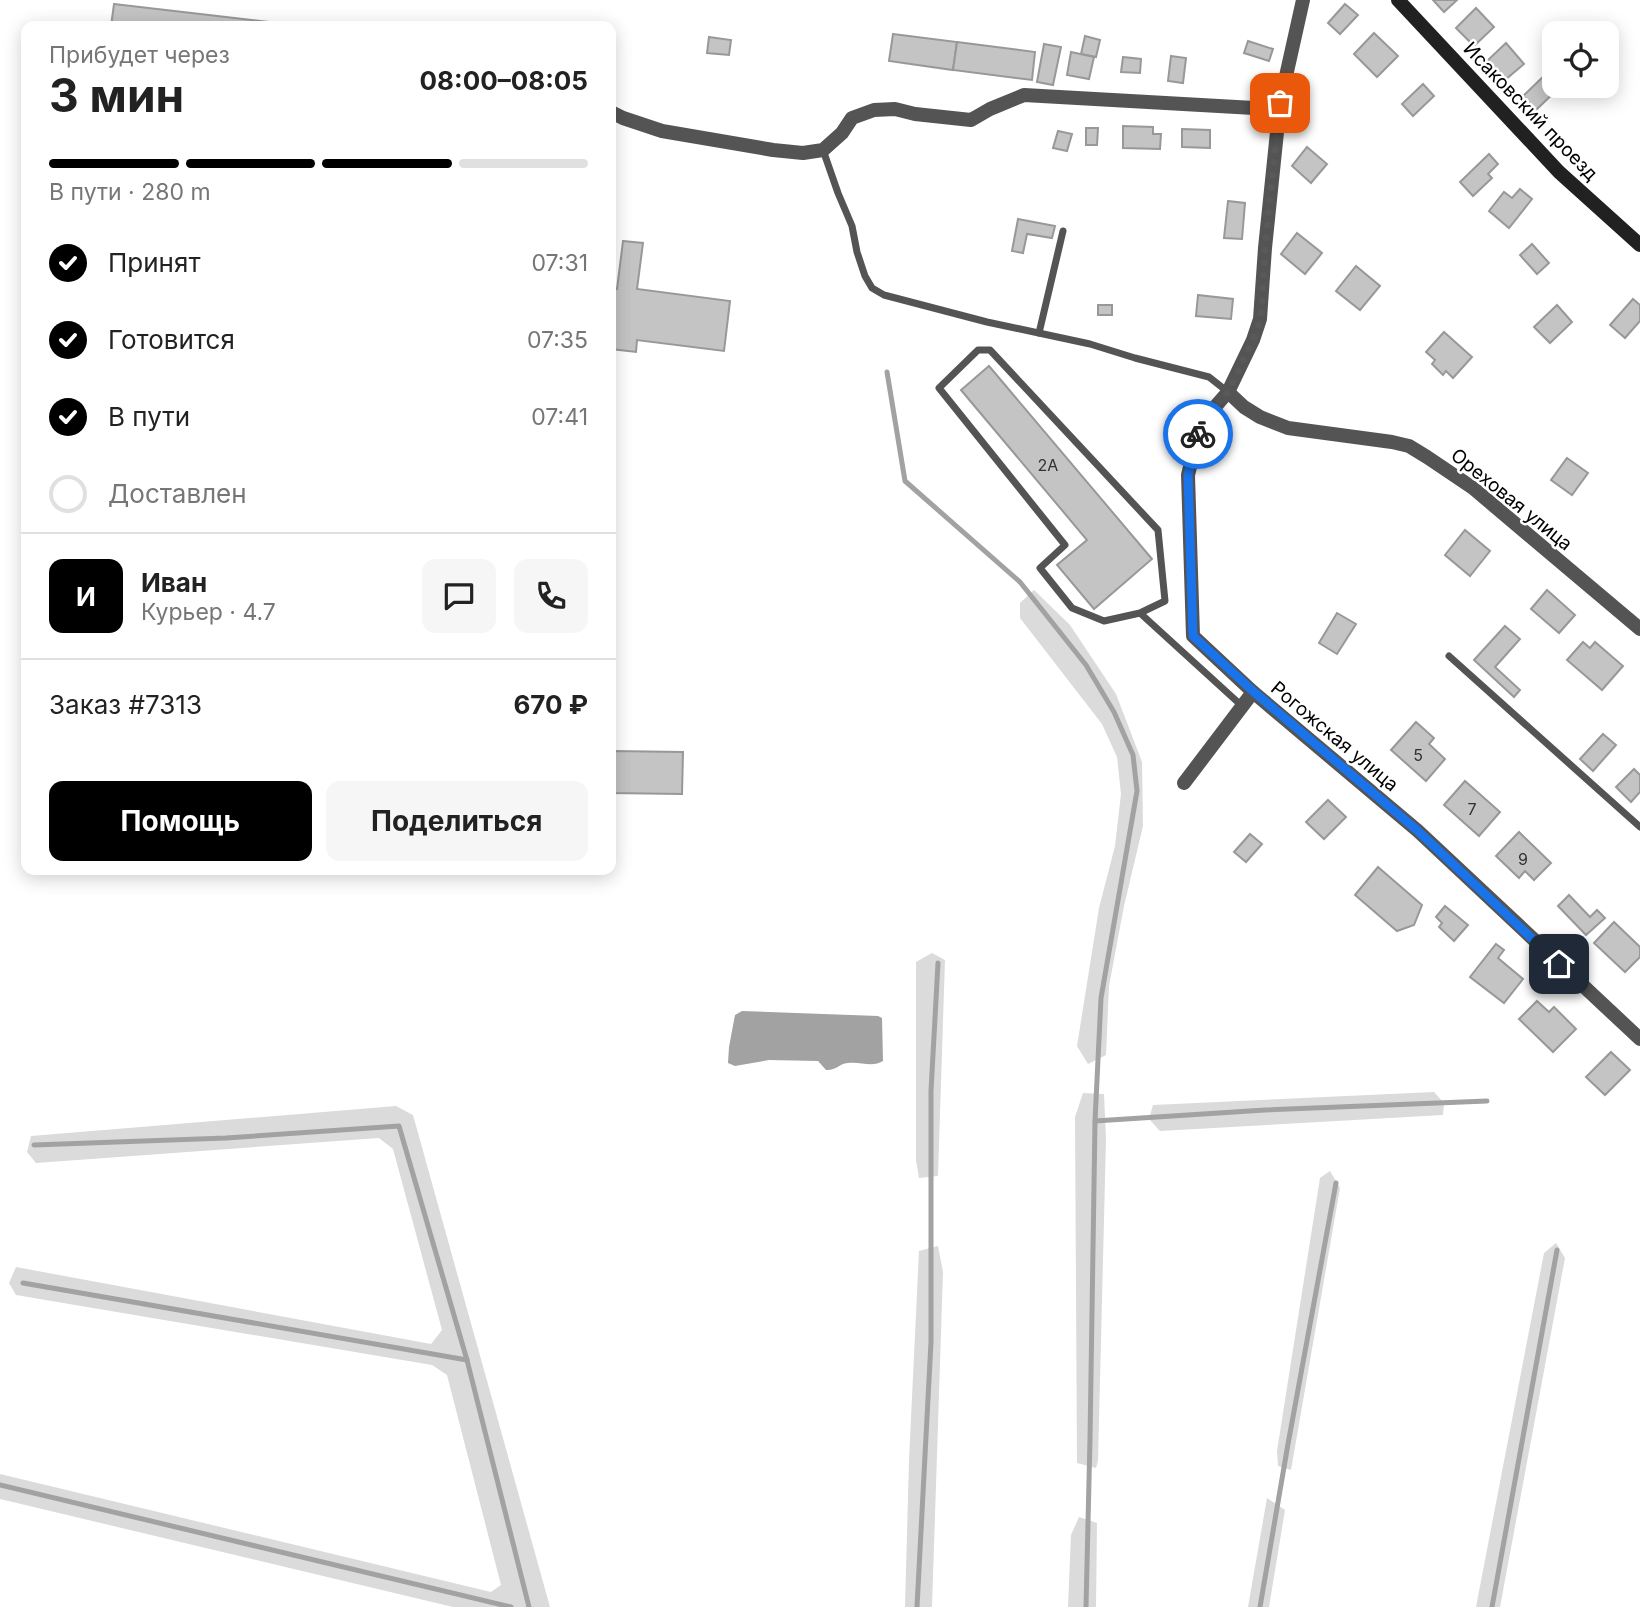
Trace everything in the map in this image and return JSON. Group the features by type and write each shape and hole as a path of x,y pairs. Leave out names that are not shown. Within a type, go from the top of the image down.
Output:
{"street":[{"name":"Рогожская улица","path":"1303,0 1280,103 1266,235 1261,319 1228,392 1201,423 1188,475 1193,636 1254,692 1418,831 1640,1039"},
{"name":"Исаковский проезд","path":"1398,0 1559,172 1640,245"},
{"path":"616,114 662,131 803,153 823,150 842,133 852,118 874,110 895,109 971,120 1024,95 1254,108 1280,103"},
{"name":"Ореховая улица","path":"1228,392 1260,417 1288,428 1409,446 1473,488 1640,629"},
{"path":"1184,783 1254,692"}],"lane":[{"path":"823,150 852,226 865,276 872,288 884,295 987,322 1090,344 1209,377 1228,392"},
{"path":"1039,333 1063,230"},
{"path":"978,350 990,350 1158,530 1165,601 1140,613 1104,621 1072,608 1040,568 1065,545 939,388 978,350"},
{"path":"1140,613 1242,707"},
{"path":"1449,656 1640,827"}],"shaded area":[{"path":"1034,590 1070,625 1116,694 1142,762 1143,826 1109,986 1106,1055 1088,1064 1077,1046 1099,908 1115,846 1121,794 1117,757 1102,724 1020,618 1020,603"},
{"path":"932,953 945,960 938,1176 919,1178 916,1160 916,962"},
{"path":"742,1011 878,1016 882,1018 883,1061 875,1064 848,1063 826,1070 818,1061 769,1060 735,1066 728,1063 729,1047 735,1015"},
{"path":"1434,1092 1444,1103 1443,1115 1160,1131 1149,1119 1153,1105"},
{"path":"1083,1093 1104,1094 1106,1139 1096,1468 1077,1463 1075,1117"},
{"path":"396,1106 413,1115 550,1607 453,1607 0,1499 0,1474 491,1592 501,1585 447,1375 432,1365 16,1295 9,1283 16,1267 431,1344 442,1330 393,1149 379,1138 36,1163 27,1152 31,1136"},
{"path":"1330,1171 1340,1188 1291,1470 1278,1466 1277,1451 1320,1178"},
{"path":"1556,1243 1565,1258 1500,1607 1476,1607 1544,1253"},
{"path":"938,1246 943,1272 932,1607 905,1607 919,1251"},
{"path":"1267,1498 1285,1510 1269,1607 1248,1607"},
{"path":"1079,1517 1097,1523 1096,1607 1068,1607 1071,1535"}],"building":[{"path":"1433,0 1457,0 1444,12"},
{"path":"114,4 261,21 112,21"},
{"path":"1345,4 1358,15 1340,34 1328,23"},
{"path":"1476,8 1494,27 1474,46 1456,28"},
{"path":"1374,33 1398,56 1377,77 1354,54"},
{"path":"893,34 957,42 953,70 889,61"},
{"path":"1085,36 1100,40 1096,57 1081,54"},
{"path":"709,37 731,40 729,55 707,53"},
{"path":"1248,41 1273,49 1269,61 1244,53"},
{"path":"957,42 1035,52 1032,80 953,70"},
{"path":"1506,43 1524,64 1505,80 1488,60"},
{"path":"1044,44 1061,47 1053,85 1037,82"},
{"path":"1071,52 1094,57 1089,79 1067,75"},
{"path":"1171,56 1186,58 1183,83 1168,81"},
{"path":"1123,57 1141,59 1140,73 1121,72"},
{"path":"1542,78 1542,98 1549,98 1536,110 1523,96"},
{"path":"1423,84 1434,96 1413,116 1402,104"},
{"path":"1123,126 1153,127 1153,134 1161,134 1160,149 1123,148"},
{"path":"1086,128 1098,128 1097,145 1086,145"},
{"path":"1182,129 1210,130 1210,148 1182,147"},
{"path":"1058,131 1072,134 1067,151 1053,148"},
{"path":"1307,147 1327,164 1311,183 1292,166"},
{"path":"1489,154 1498,164 1488,174 1492,178 1473,196 1460,182"},
{"path":"1520,189 1532,199 1509,228 1489,211 1504,192 1512,198"},
{"path":"1228,201 1245,203 1242,239 1224,238"},
{"path":"1018,219 1055,226 1052,238 1027,234 1023,253 1012,251"},
{"path":"1297,233 1322,253 1305,274 1281,254"},
{"path":"623,241 643,243 637,289 730,301 724,351 637,340 636,352 616,350 617,289"},
{"path":"1532,244 1549,263 1537,274 1520,255"},
{"path":"1356,266 1380,286 1360,310 1336,291"},
{"path":"1198,295 1233,299 1231,319 1196,316"},
{"path":"1633,299 1640,305 1640,321 1625,338 1610,325"},
{"path":"1098,305 1112,305 1112,315 1098,315"},
{"path":"1557,305 1572,322 1550,343 1534,327"},
{"path":"1444,332 1472,357 1453,378 1446,371 1443,375 1432,364 1435,360 1426,352"},
{"path":"989,366 1152,559 1094,609 1057,565 1087,540 961,390"},
{"path":"1567,458 1588,473 1572,495 1551,480"},
{"path":"1465,530 1490,551 1470,576 1445,555"},
{"path":"1547,590 1575,615 1559,633 1531,609"},
{"path":"1337,613 1356,624 1337,654 1319,643"},
{"path":"1505,626 1520,639 1495,667 1520,690 1514,697 1474,660"},
{"path":"1583,642 1590,648 1595,642 1623,666 1602,690 1567,660"},
{"path":"1416,722 1434,738 1429,744 1445,759 1426,781 1391,750"},
{"path":"1603,734 1616,745 1593,771 1580,759"},
{"path":"616,751 683,752 682,794 616,793"},
{"path":"1634,769 1640,775 1640,792 1631,802 1616,787"},
{"path":"1465,781 1500,812 1479,836 1444,805"},
{"path":"1328,800 1346,817 1324,839 1306,822"},
{"path":"1519,832 1551,863 1534,880 1525,871 1519,878 1496,856"},
{"path":"1250,834 1262,844 1246,862 1234,852"},
{"path":"1378,867 1422,905 1414,925 1397,931 1355,895"},
{"path":"1569,895 1590,917 1597,910 1605,918 1586,935 1558,906"},
{"path":"1445,906 1468,925 1454,941 1439,927 1442,923 1436,917"},
{"path":"1614,922 1640,947 1640,957 1625,972 1594,943"},
{"path":"1496,944 1504,950 1498,958 1523,979 1504,1003 1470,977"},
{"path":"1537,1001 1549,1012 1554,1007 1576,1029 1553,1052 1519,1019"},
{"path":"1611,1052 1630,1070 1605,1095 1586,1077"}],"waterway":[{"path":"887,372 905,481 1020,582 1086,665 1114,712 1133,755 1137,791 1101,998 1095,1121 1086,1607"},
{"path":"917,1607 931,1342 931,1091 938,963"},
{"path":"1095,1121 1265,1110 1487,1101"},
{"path":"34,1145 226,1138 399,1126 467,1360 529,1607"},
{"path":"1260,1607 1336,1183"},
{"path":"1492,1607 1557,1250"},
{"path":"23,1283 467,1360"},
{"path":"0,1485 511,1607"}],"way so far":[{"path":"1198,434 1201,423 1228,392 1261,319 1265,248 1280,103"}],"route":[{"path":"1198,434 1188,475 1193,636 1254,692 1418,831 1559,964"}]}
